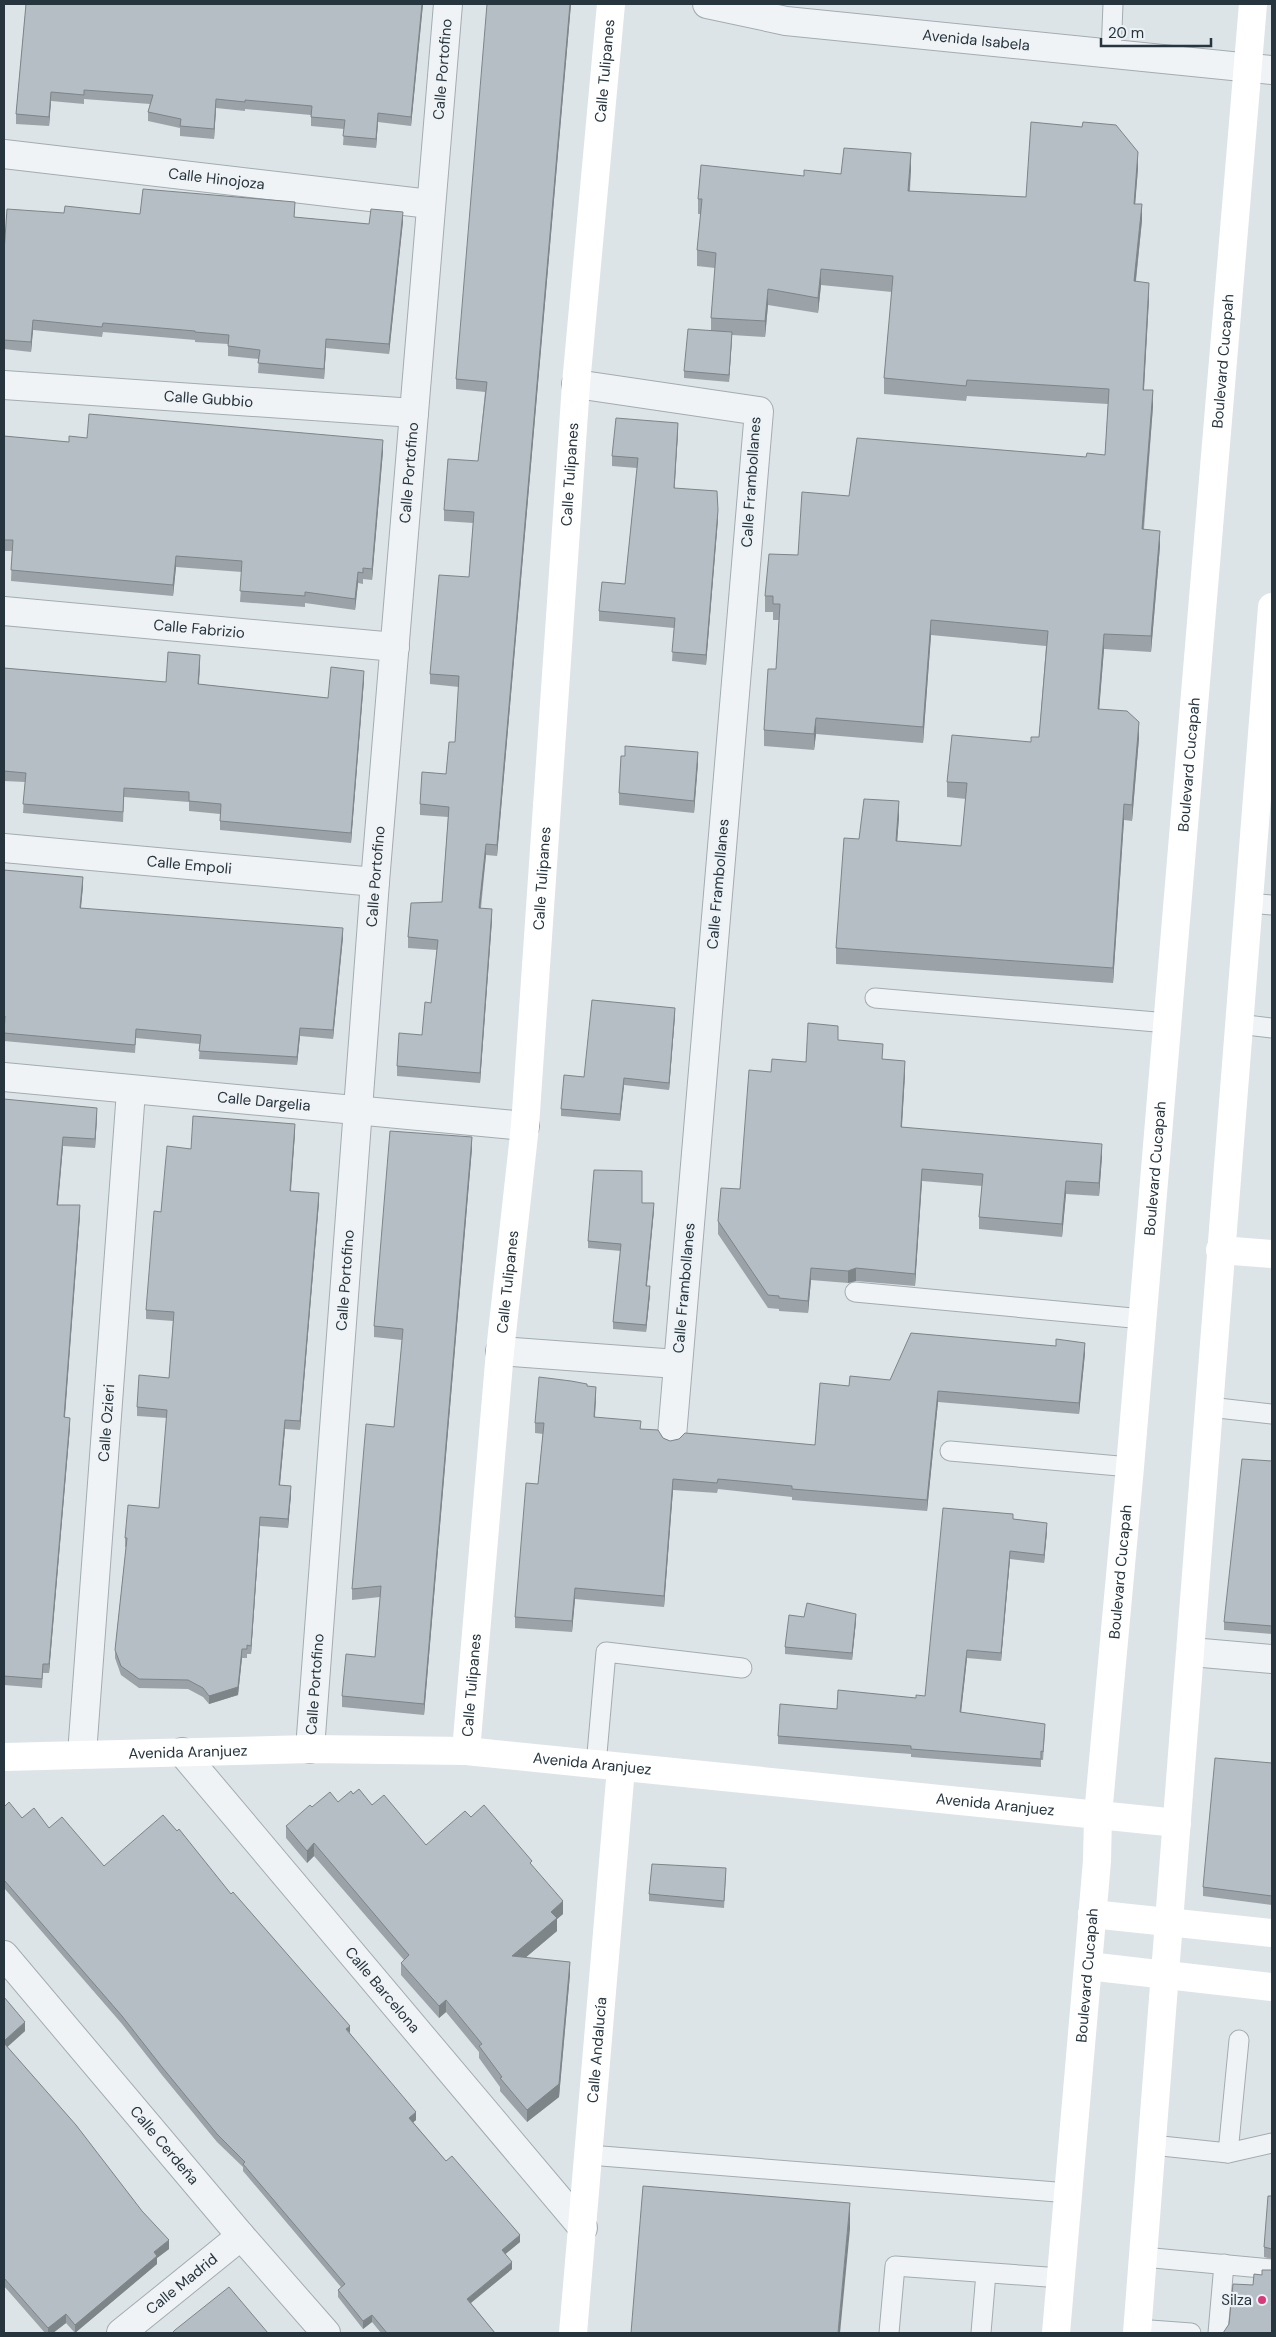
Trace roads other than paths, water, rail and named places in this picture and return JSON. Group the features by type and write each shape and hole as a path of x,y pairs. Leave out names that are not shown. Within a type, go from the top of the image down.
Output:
{"main road":[{"name":"Calle Tulipanes","path":"466,1751 500,1351 525,1126 576,384 611,4"},
{"name":"Boulevard Cucapah","path":"1056,2333 1088,1966 1098,1815 1168,1023 1260,69 1253,4"},
{"path":"1137,2331 1191,1652 1238,1024 1260,904 1272,607"},
{"path":"1220,1250 1272,1254"},
{"name":"Avenida Aranjuez","path":"4,1757 310,1749 466,1751 1177,1822"},
{"name":"Calle Andalucía","path":"573,2333 589,2155 609,1766"},
{"path":"1092,1914 1272,1933"},
{"path":"1088,1966 1272,1987"}],"street":[{"name":"Calle Portofino","path":"310,1749 375,882 448,4"},
{"name":"Avenida Isabela","path":"707,4 787,12 1112,54 1260,69"},
{"name":"Calle Hinojoza","path":"4,154 430,204"},
{"name":"Calle Gubbio","path":"4,384 414,413"},
{"name":"Calle Frambollanes","path":"500,1351 677,1364 758,411 576,384"},
{"name":"Calle Fabrizio","path":"4,611 395,647"},
{"name":"Calle Empoli","path":"4,848 375,882"},
{"name":"Calle Dargelia","path":"4,1077 525,1126"},
{"name":"Calle Ozieri","path":"82,1754 131,1090"},
{"path":"672,1436 677,1364"},
{"path":"1191,1652 1272,1659"},
{"name":"Calle Barcelona","path":"182,1752 583,2228"},
{"name":"Calle Cerdeña","path":"4,1955 241,2236 326,2333"},
{"name":"Calle Madrid","path":"121,2333 241,2236"}],"lane":[{"path":"1112,54 1113,4"},
{"path":"875,998 1168,1023"},
{"path":"1238,1024 1272,1028"},
{"path":"855,1292 1143,1320"},
{"path":"1209,1407 1272,1414"},
{"path":"950,1451 1130,1466"},
{"path":"609,1766 606,1652 742,1668"},
{"path":"1228,2153 1239,2040"},
{"path":"1152,2145 1228,2153 1272,2142"},
{"path":"589,2155 1068,2193"},
{"path":"1143,2257 1272,2269"},
{"path":"1218,2333 1224,2264"},
{"path":"889,2333 895,2266 1061,2278"},
{"path":"981,2333 986,2273"},
{"path":"1137,2331 1191,2333"}],"place":[{"name":"Silza","path":"1262,2300"}]}
